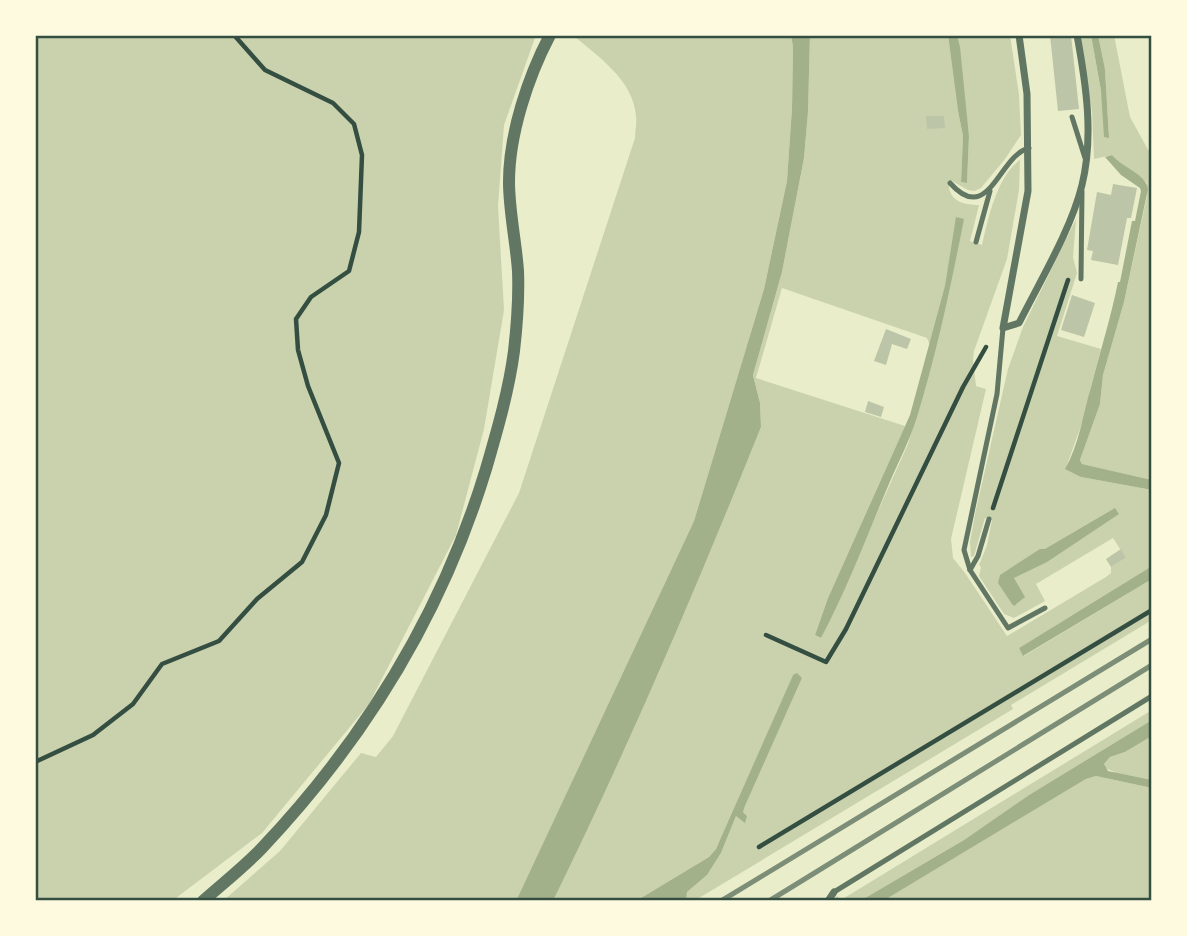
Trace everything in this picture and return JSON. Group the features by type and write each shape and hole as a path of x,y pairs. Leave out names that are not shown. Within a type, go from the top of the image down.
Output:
{"street":[{"path":"203,901 260,850 323,780 386,693 436,602 470,522 497,432 514,352 518,274 509,181 518,114 540,53 550,35"},
{"path":"1019,35 1027,94 1029,148 1024,221 1003,328 1019,323 1045,272 1082,185 1088,113 1077,35"},
{"path":"828,901 834,892"}],"lane":[{"path":"1072,117 1085,158"},
{"path":"976,242 990,189 1010,161 1029,148"},
{"path":"950,183 957,191 968,195 981,195 990,189"},
{"path":"1081,279 1082,185"},
{"path":"1075,265 1080,256"},
{"path":"1003,328 997,394 965,540 965,557 970,570 1008,628 1045,608"},
{"path":"970,570 978,556 989,519"},
{"path":"834,892 1152,696"}],"path":[{"path":"35,762 93,735 133,704 162,664 219,641 257,599 302,562 326,515 339,463 308,386 298,350 296,319 311,297 349,271 359,232 362,155 354,124 332,103 265,71 234,35"},
{"path":"989,519 1039,372 1058,305 1075,265"},
{"path":"766,635 827,662 846,629 963,387 986,348 1003,328"},
{"path":"759,847 1152,610"}],"shaded area":[{"path":"35,35 536,35 504,125 498,206 504,310 484,429 456,535 369,704 262,833 172,901 35,901"},
{"path":"573,35 791,35 792,108 787,181 764,289 694,521 516,901 223,901 280,851 361,753 376,757 393,736 519,493 635,138 636,116 628,91 613,70"},
{"path":"791,35 810,35 808,112 804,158 782,272 753,375 760,403 761,427 662,666 553,901 516,901 694,521 764,289 787,181 792,108"},
{"path":"810,35 948,35 963,136 961,182 967,183 969,136 957,35 1010,35 1019,95 1021,135 981,188 968,190 952,181 949,187 959,202 979,205 970,241 982,245 999,187 1020,160 1019,190 1007,259 974,351 976,386 986,389 951,539 953,558 1007,636 1106,577 1111,573 1111,567 1126,558 1113,538 1036,584 1045,601 1014,618 1004,614 979,576 979,565 987,545 992,520 985,518 974,556 971,557 970,542 975,514 1008,369 1023,327 1076,219 1073,257 1077,273 1057,336 1101,349 1088,406 1067,465 1081,477 1152,490 1152,566 1019,648 1024,656 1152,579 1152,620 1011,705 1013,709 694,901 686,901 687,892 707,875 721,853 736,816 747,816 743,812 745,806 802,678 793,675 734,811 716,849 709,857 636,901 553,901 661,666 761,427 760,403 753,375 782,272 804,158","holes":["782,288 927,338 934,355 908,444 821,638 815,635 828,598 905,426 756,378"]},
{"path":"948,35 957,35 960,47 969,136 967,183 961,182 963,136"},
{"path":"1080,35 1091,35 1109,137 1105,69 1098,35 1114,35 1130,117 1152,157 1152,480 1082,464 1080,460 1100,404 1103,375 1124,302 1147,196 1147,183 1112,155 1094,159 1092,112"},
{"path":"1091,35 1098,35 1105,69 1109,138 1104,137 1101,91"},
{"path":"1112,155 1139,175 1148,189 1124,302 1103,375 1100,404 1080,460 1082,464 1152,480 1152,490 1081,477 1065,469 1080,429 1120,282 1141,191 1121,175 1105,157"},
{"path":"956,217 964,219 943,318 917,417 847,584 821,638 815,635 828,598 910,415 945,286"},
{"path":"1115,508 1119,514 1047,562 1014,578 1025,597 1014,606 1012,604 998,583 1000,575 1040,549 1045,549"},
{"path":"1152,566 1152,579 1023,656 1019,648"},
{"path":"797,673 802,678 745,806 745,823 736,816 721,853 707,875 687,892 686,901 636,901 709,857 716,849 793,675"},
{"path":"1152,710 1152,720 1029,795 964,840 860,901 834,901 837,896 841,900"},
{"path":"1152,720 1152,736 1125,752 1110,757 1104,764 1108,771 1152,780 1152,788 1096,776 1086,779 883,901 860,901 964,840 1029,795"},
{"path":"1152,736 1152,780 1105,768 1104,764 1110,757 1125,752"},
{"path":"1096,776 1152,788 1152,901 883,901 1086,779"}],"building":[{"path":"1050,35 1071,35 1079,109 1058,111"},
{"path":"926,116 944,116 945,128 927,129"},
{"path":"1113,184 1137,188 1131,218 1127,218 1118,265 1091,260 1093,251 1087,250 1097,192 1111,195"},
{"path":"1072,295 1095,303 1084,337 1061,330"},
{"path":"886,329 911,339 907,349 892,344 886,365 874,361"},
{"path":"868,401 884,407 881,417 865,412"},
{"path":"1121,549 1126,558 1111,567 1106,559"}],"railway":[{"path":"721,901 1152,639"},
{"path":"769,901 1152,665"}]}
